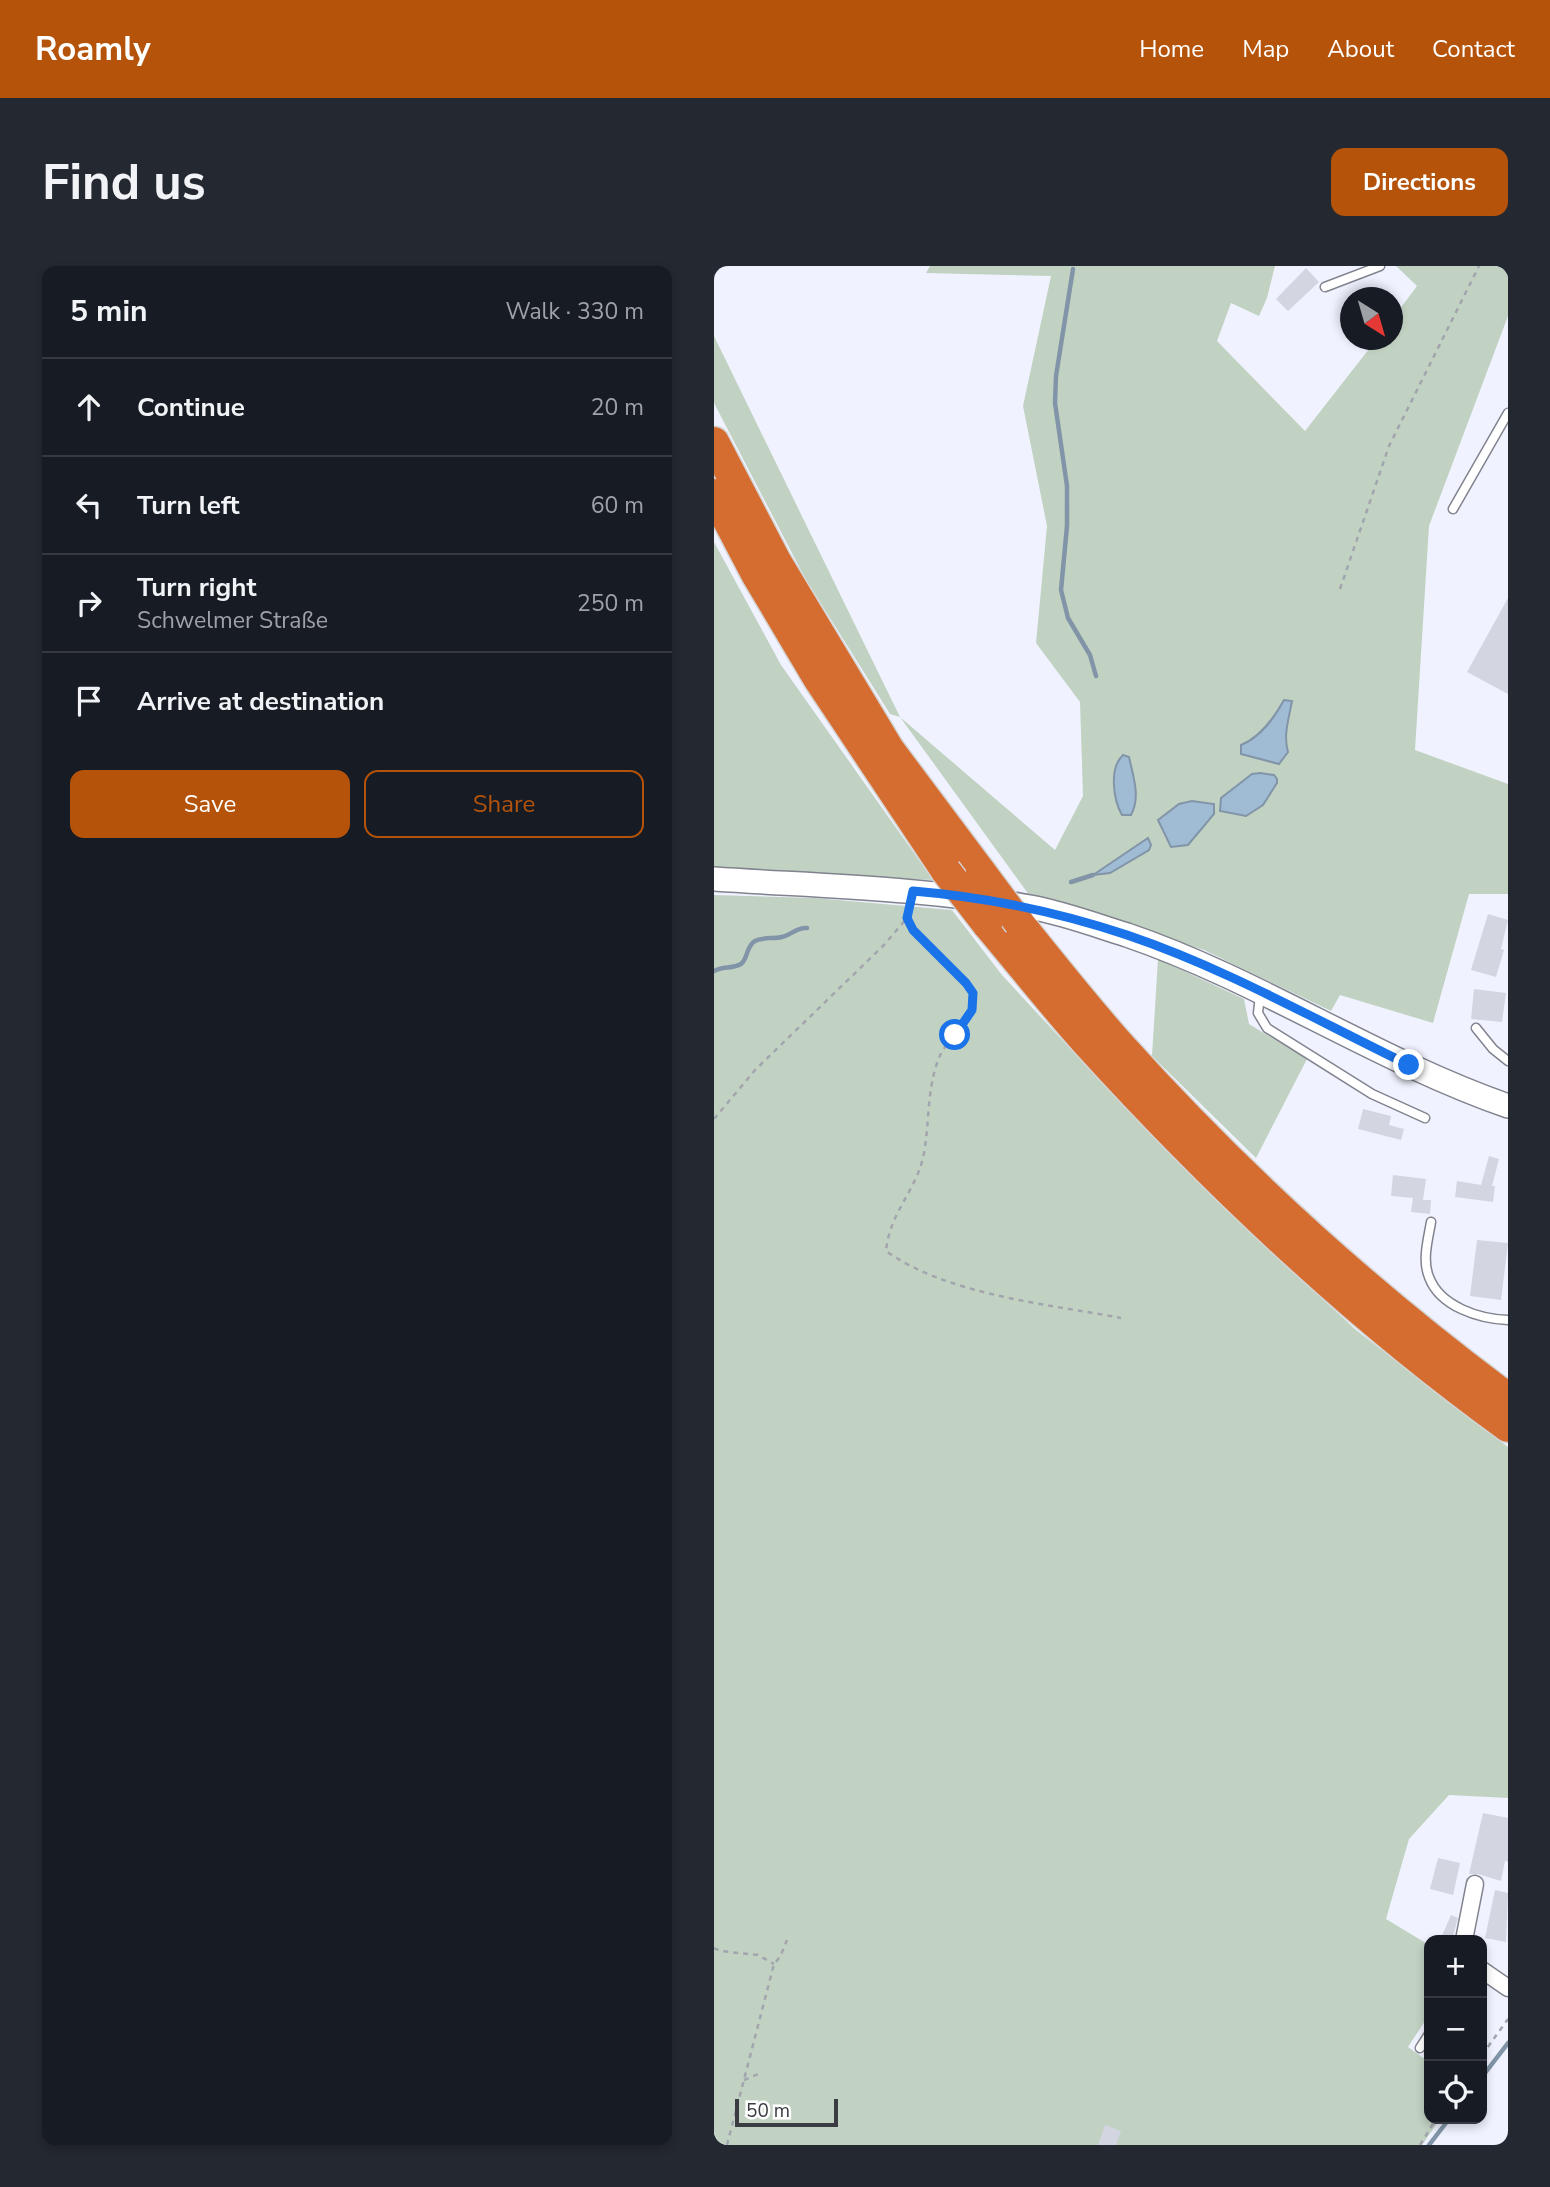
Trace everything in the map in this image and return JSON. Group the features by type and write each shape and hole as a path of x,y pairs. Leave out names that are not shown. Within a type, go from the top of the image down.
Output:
{"highway":[{"path":"714,442 776,561 882,737 1019,923 1119,1044 1186,1116 1274,1202 1361,1281 1508,1398"},
{"path":"714,494 756,573 819,680 946,871 1085,1041 1256,1217 1380,1327 1450,1385 1508,1427"}],"main road":[{"path":"714,879 938,893 1032,908 1078,920 1130,936 1260,992 1409,1065 1508,1106"}],"street":[{"path":"1465,1935 1475,1884"},
{"path":"1487,1973 1508,1988"}],"lane":[{"path":"1325,287 1380,266"},
{"path":"1453,509 1508,414"},
{"path":"1260,992 1258,1013 1267,1028 1372,1094 1425,1118"},
{"path":"1476,1028 1493,1049 1508,1061"},
{"path":"1431,1222 1425,1257 1429,1278 1442,1296 1465,1311 1488,1319 1508,1320"},
{"path":"1420,2048 1424,2042"}],"path":[{"path":"1340,589 1389,446 1479,266"},
{"path":"714,1119 756,1069 884,945 907,918 913,891"},
{"path":"907,918 913,930 966,983 973,993 972,1010 939,1057 928,1106 923,1156 916,1178 894,1216 887,1234 886,1251 899,1261 967,1289 1121,1318"},
{"path":"727,2145 774,1964 787,1940"},
{"path":"714,1948 758,1955 774,1964"},
{"path":"1487,2048 1508,2019"},
{"path":"744,2080 758,2074"},
{"path":"1420,2145 1433,2124"}],"green space":[{"path":"930,266 1275,266 1267,298 1259,316 1231,303 1217,341 1305,431 1368,350 1403,350 1403,305 1417,286 1396,266 1508,266 1508,316 1429,526 1415,750 1508,784 1508,894 1469,894 1433,1023 1340,995 1331,1011 1204,950 1032,899 900,717 1055,850 1083,796 1080,702 1036,643 1047,526 1023,406 1051,276 926,273"},
{"path":"714,336 900,717 890,714 805,578 714,403"},
{"path":"714,542 781,665 933,880 714,868"},
{"path":"714,895 815,898 952,910 1002,975 1101,1082 1225,1209 1356,1330 1508,1447 1508,1798 1449,1795 1409,1839 1386,1919 1424,1942 1424,2023 1408,2047 1424,2058 1424,2124 1437,2124 1422,2145 714,2145"},
{"path":"1158,959 1244,999 1249,1024 1307,1059 1256,1158 1152,1056"}],"water":[{"path":"1284,700 1292,701 1286,733 1288,752 1279,764 1241,754 1241,745 1255,737 1266,726"},
{"path":"1123,755 1129,757 1135,786 1131,815 1122,815 1116,801 1114,775"},
{"path":"1252,774 1274,775 1277,779 1263,805 1246,816 1220,811 1221,798"},
{"path":"1192,801 1214,804 1214,814 1188,845 1171,847 1158,820 1179,804"},
{"path":"1148,838 1151,845 1149,850 1110,873 1093,875"}],"building":[{"path":"1306,268 1319,282 1288,311 1276,299"},
{"path":"1508,598 1508,694 1467,672"},
{"path":"1488,914 1508,920 1501,949 1504,950 1496,977 1471,970"},
{"path":"1474,989 1506,993 1502,1022 1471,1019"},
{"path":"1363,1109 1391,1116 1389,1125 1404,1129 1401,1140 1358,1129"},
{"path":"1489,1156 1499,1159 1492,1186 1495,1186 1493,1202 1455,1197 1457,1181 1481,1185"},
{"path":"1393,1175 1426,1179 1423,1200 1431,1200 1430,1214 1411,1212 1413,1198 1391,1196"},
{"path":"1477,1240 1508,1243 1501,1300 1470,1296"},
{"path":"1483,1813 1508,1818 1508,1862 1505,1861 1501,1881 1469,1874"},
{"path":"1438,1858 1460,1863 1453,1895 1430,1889"},
{"path":"1495,1890 1508,1893 1506,1942 1487,1938"},
{"path":"1451,1915 1458,1918 1453,1935 1442,1935"},
{"path":"1105,2125 1121,2131 1116,2145 1098,2145"}],"waterway":[{"path":"1073,269 1056,376 1055,403 1067,486 1067,526 1061,590 1068,618 1090,655 1096,676"},
{"path":"1071,882 1093,875"},
{"path":"714,971 741,964 755,941 782,937 807,928"},
{"path":"1487,2070 1508,2043"},
{"path":"1429,2145 1445,2124"}],"route":[{"path":"955,1035 972,1010 973,993 913,930 907,918 913,891 1032,908 1130,936 1260,992 1409,1065"}]}
